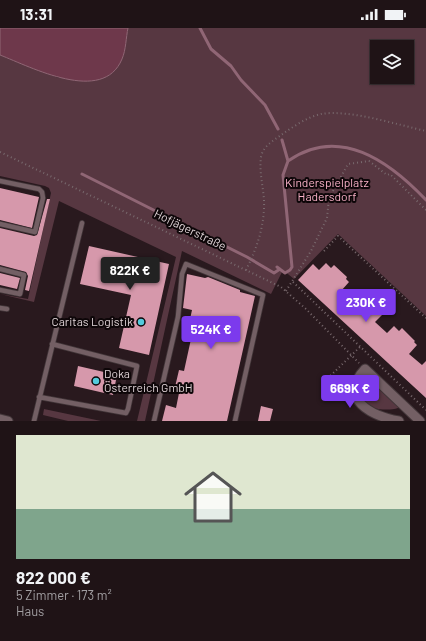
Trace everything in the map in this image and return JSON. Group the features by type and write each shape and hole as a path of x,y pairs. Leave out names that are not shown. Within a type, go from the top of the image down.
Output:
{"street":[{"path":"399,421 387,419 370,411 359,403 354,392 356,378 364,369 420,421"},
{"path":"0,419 8,421"}],"lane":[{"path":"0,181 39,189 42,192 43,198 35,232 0,224"},
{"path":"34,421 82,223"},
{"path":"154,421 178,317 182,274 186,264 263,295 235,421"},
{"path":"0,269 24,275 20,294 0,290"},
{"path":"0,308 7,309"},
{"path":"39,397 112,412 126,413 128,409 137,366 52,344"}],"path":[{"path":"246,270 253,256 263,218 261,159 266,146 314,116 338,113 426,132"},
{"name":"Hofjägerstraße","path":"0,152 246,270 286,291 306,309 351,355"},
{"path":"286,291 310,252 327,218 329,198 348,164 369,161 387,175 390,174 426,210"},
{"path":"324,251 338,236 426,318"},
{"path":"292,281 426,410"},
{"path":"354,392 340,394 326,380 360,346"}],"green space":[{"name":"Kinderspielplatz Hadersdorf","path":"128,28 426,28 426,316 338,234 294,279 283,270 271,294 182,251 145,421 137,421 176,257 59,201 34,302 0,294 28,299 51,193 49,188 45,186 0,176 0,55 59,78 122,59"},
{"path":"365,375 399,406 398,408 380,409 371,407 364,403 363,377"},
{"path":"44,409 101,421 68,421 43,415"}],"shaded area":[{"path":"0,28 128,28 122,59 113,73 99,79 83,81 66,79 47,74 0,55"}],"building":[{"path":"0,188 39,197 32,228 0,220"},
{"path":"47,199 50,199 29,291 25,290 28,276 26,272 0,265 0,228 34,236 37,235"},
{"name":"Caritas Logistik","path":"89,246 169,264 149,355 119,348 131,295 80,284"},
{"path":"326,263 331,268 334,265 347,277 346,279 349,282 341,291 353,302 359,294 365,299 367,297 381,309 379,311 383,314 375,322 387,333 394,326 399,331 402,328 415,341 414,342 417,345 409,354 422,365 426,361 426,398 298,280 313,264 319,270"},
{"path":"0,273 20,278 17,289 0,285"},
{"path":"187,274 205,278 208,277 240,290 240,292 255,296 227,421 162,421 166,405 176,408 180,388 175,387 179,370 184,371 191,339 186,338 192,310 183,308"},
{"name":"Doka Österreich GmbH","path":"78,366 117,375 113,395 74,386"},
{"path":"261,406 273,409 270,421 258,421"}],"waterway":[{"path":"200,28 211,49 231,66 241,80 265,105 278,129"},
{"path":"277,267 285,273 292,267 283,175 288,161 282,140"},
{"path":"288,161 307,151 326,146 344,147 362,152 380,161 396,172 426,200"},
{"path":"82,174 247,257 274,273 280,269"}],"place":[{"name":"Caritas Logistik","path":"141,322"},
{"name":"Doka Österreich GmbH","path":"96,381"}]}
